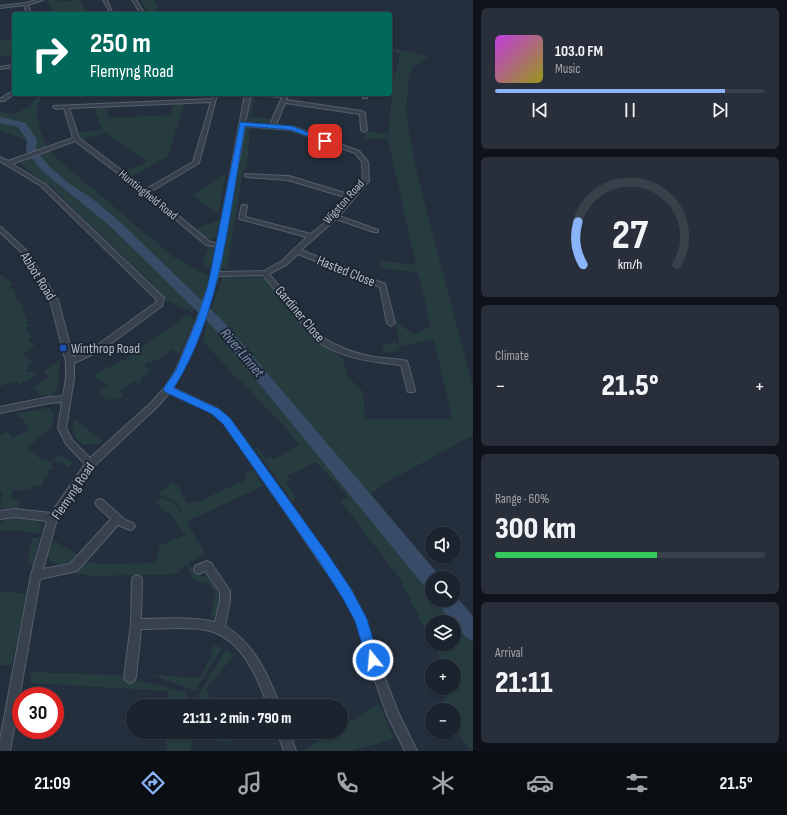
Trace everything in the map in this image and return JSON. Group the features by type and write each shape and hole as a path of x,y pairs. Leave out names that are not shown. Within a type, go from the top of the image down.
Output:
{"street":[{"path":"0,7 26,4 41,0"},
{"path":"105,0 111,12"},
{"path":"134,0 142,12"},
{"path":"26,4 28,12"},
{"path":"0,68 12,66"},
{"path":"2,100 12,93"},
{"name":"Flemyng Road","path":"4,751 36,574 53,517 90,464 155,404 168,389 180,371 207,303 215,274 248,96"},
{"path":"56,107 214,97 196,162 146,192"},
{"path":"274,125 285,97 362,113 364,130"},
{"path":"8,162 76,139 66,107"},
{"name":"Wigston Road","path":"215,274 265,273 284,263 312,236 335,217 366,181 365,162 357,152 292,128 274,125 242,124"},
{"name":"Huntingfield Road","path":"76,139 146,192 208,244 221,245"},
{"path":"0,159 8,162 43,185 160,298 159,304 99,348 70,362"},
{"path":"248,175 289,178 351,197"},
{"path":"244,206 242,218 312,236"},
{"path":"335,217 376,231"},
{"name":"Abbot Road","path":"0,229 24,251 54,300 70,362 70,378 62,428 69,442 90,464"},
{"name":"Hasted Close","path":"297,251 383,286 391,323"},
{"name":"Gardiner Close","path":"265,273 318,338 329,347 345,354 358,357 404,363 411,390"},
{"path":"168,389 215,411 227,421 323,557 347,593 360,619 393,715 411,751"},
{"path":"0,410 49,400 66,399"},
{"path":"100,503 122,523 130,526"},
{"path":"0,515 15,513 53,517"},
{"path":"36,574 73,568 117,519"},
{"path":"199,569 207,566 225,591 226,600 219,629"},
{"path":"130,677 136,624 137,580"},
{"path":"136,624 206,625 219,629 238,643 257,666 271,699"},
{"path":"286,739 290,751"}],"green space":[{"path":"47,0 57,0 59,2 80,0 87,12 54,12"},
{"path":"140,0 153,0 159,7 153,8 156,12 148,12"},
{"path":"12,39 12,55 0,57 0,41"},
{"path":"392,48 428,56 413,67 409,76 406,112 411,145 421,189 473,388 473,435 380,486 371,494 425,559 425,563 428,563 435,571 425,571 425,607 461,607 461,602 473,617 473,751 471,751 461,737 461,703 443,703 443,700 447,695 461,695 461,659 440,659 436,651 461,651 461,615 425,615 425,629 400,579 340,500 350,498 316,462 287,476 291,480 286,483 296,498 292,501 255,448 257,447 266,459 271,457 273,460 300,444 239,379 233,375 203,340 210,311 223,277 265,278 318,343 342,357 348,377 363,392 365,419 452,419 434,339 399,347 396,322 413,334 431,327 418,273 381,268 380,261 416,265 388,139 373,138 364,140 366,131 388,134 392,96 392,74 395,74 400,54 392,52"},
{"path":"38,96 42,96 37,108 37,115 46,147 32,153 24,139 0,130 0,111 13,115 31,105"},
{"path":"250,96 255,96 251,117 271,119 269,122 251,122 248,120"},
{"path":"175,102 185,102 168,156 131,177 123,172 147,162 107,132 82,140 78,133 102,129 94,107 107,107 108,118 170,115"},
{"path":"251,125 285,127 283,131 250,129 247,168 243,171 227,269 217,267 243,131 246,127"},
{"path":"47,150 172,256 210,277 201,302 198,305 198,312 194,306 193,313 163,299 161,293 51,187 20,164 24,159"},
{"path":"226,174 218,214 192,195"},
{"path":"220,220 216,238 207,239 195,229"},
{"path":"208,247 216,249 210,268 202,267"},
{"path":"0,274 13,284 10,287 16,292 14,295 17,297 14,299 17,301 20,300 19,303 24,307 22,310 25,313 23,315 28,316 25,318 28,321 25,323 28,325 32,324 25,329 32,335 28,340 35,346 23,354 32,361 27,367 29,369 25,371 28,373 32,371 37,374 19,385 17,381 0,386"},
{"path":"187,315 194,320 180,354 171,349 158,361 155,359 151,363 148,362 144,366 151,370 141,378 143,379 138,383 134,381 120,392 124,395 117,400 113,398 109,401 98,393 107,385 95,376 108,366 110,368 121,360 123,361"},
{"path":"395,341 399,347 399,350 391,353 383,352 383,346"},
{"path":"60,360 58,389 51,395 41,396 32,388 50,377 43,371"},
{"path":"47,408 54,413 52,427 27,448 43,461 48,460 50,462 61,455 72,463 69,467 61,461 58,463 55,461 51,464 54,467 47,472 48,474 42,480 42,486 32,486 31,490 13,490 10,499 20,500 18,509 0,508 3,492 0,492 0,435 8,431 13,438 29,430 23,418 20,419 17,414"},
{"path":"74,419 103,441 99,444 82,445 77,439 73,430"},
{"path":"253,470 263,486 186,522 205,552 201,557 188,563 197,575 210,577 218,594 220,603 219,613 210,618 215,592 209,584 194,580 186,565 177,574 96,576 70,573 71,568 80,560 99,564 157,563 159,546 189,533 184,533 172,516 158,505 156,501 162,498 175,503 184,517 177,502 158,494 172,483 178,486 187,503 198,502 247,479 244,474"},
{"path":"6,518 37,520 41,526 42,532 33,534 33,532 0,530 0,524"},
{"path":"32,538 39,538 33,564 27,564"},
{"path":"55,541 78,555 68,564 61,566 49,560 47,550"},
{"path":"0,592 27,593 12,665 0,665"},
{"path":"214,645 222,648 195,691 153,675 200,678 210,658"},
{"path":"226,649 234,655 206,689 210,699 199,699 199,694"},
{"path":"30,672 117,675 185,692 189,699 168,699 168,691 31,683"},
{"path":"379,704 394,738 353,751 303,751 322,739 348,739 348,723"},
{"path":"167,739 191,739 191,751 166,751"},
{"path":"206,739 230,739 232,743"}],"waterway":[{"name":"River Linnet","path":"0,120 22,125 32,140 31,151 46,169 63,184 86,199 113,222 218,324 425,573"},
{"name":"River Linnet","path":"453,607 473,631"}],"place":[{"name":"Winthrop Road","path":"63,348"}],"route":[{"path":"325,141 292,128 274,125 242,124 224,233 212,285 201,319 180,371 168,389 215,411 227,421 347,593 360,619 373,660"}]}
